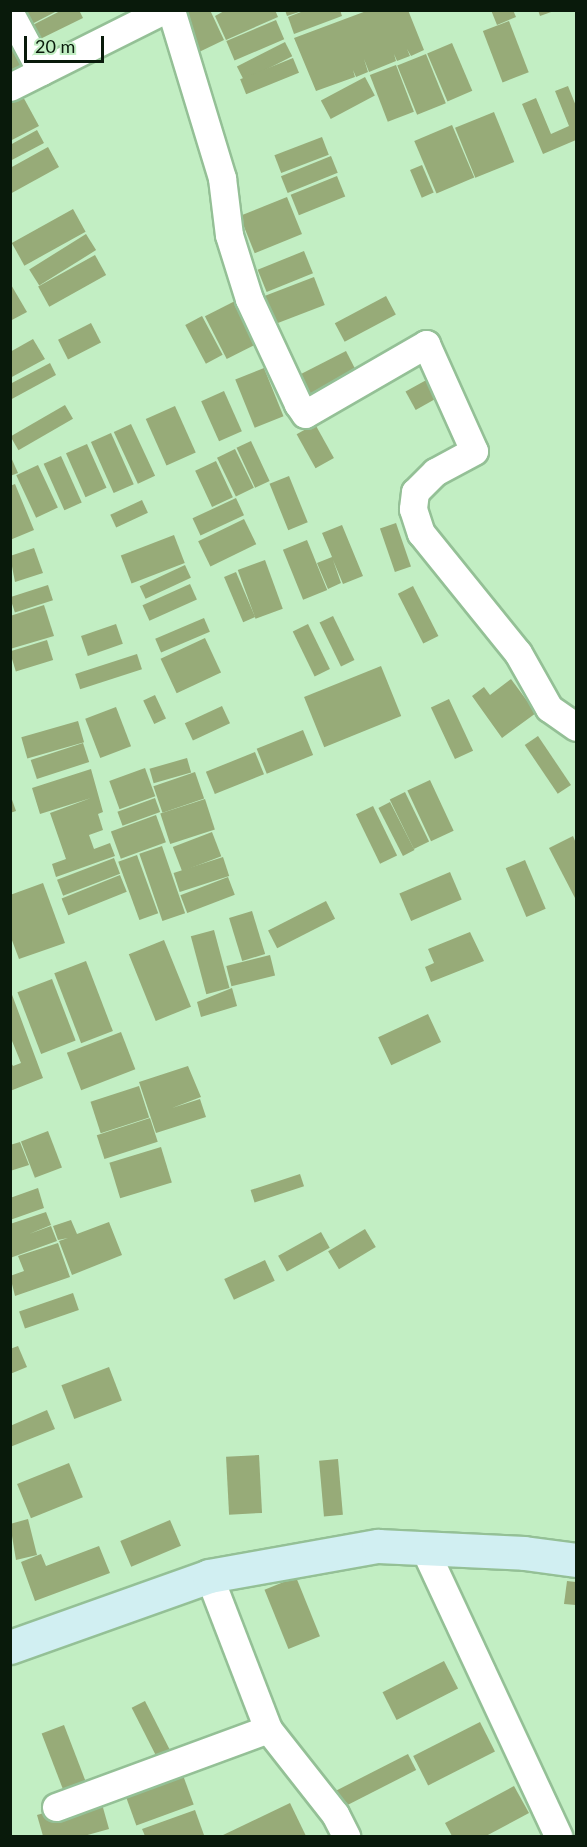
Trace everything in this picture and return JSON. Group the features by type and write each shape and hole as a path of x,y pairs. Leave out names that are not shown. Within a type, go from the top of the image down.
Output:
{"main road":[{"path":"10,1647 209,1576 378,1546 524,1553 576,1560"}],"street":[{"path":"10,87 164,10"},
{"path":"171,10 215,150 229,235 249,299 298,404 305,414 426,344 474,451 435,472 415,492 413,509 421,533 518,653 549,708 576,727"},
{"path":"10,13 40,71"},
{"path":"424,1548 558,1836"},
{"path":"209,1576 268,1729 335,1814 346,1836"},
{"path":"56,1807 268,1729"}],"building":[{"path":"31,10 59,10 32,24 27,13"},
{"path":"62,10 79,10 83,18 32,43 25,29"},
{"path":"179,10 210,10 224,40 197,53"},
{"path":"226,10 275,10 278,17 226,40 215,16"},
{"path":"285,10 301,10 302,11 287,16"},
{"path":"306,10 340,10 342,16 294,34 288,17"},
{"path":"369,10 408,10 424,50 411,56 407,49 410,56 397,61 394,54 396,61 369,72 364,59 368,72 356,77 353,70 355,77 316,91 294,38"},
{"path":"491,10 513,10 516,17 497,25"},
{"path":"538,10 554,10 554,11 540,16"},
{"path":"276,20 284,39 234,60 226,41"},
{"path":"509,21 529,72 503,82 483,31"},
{"path":"10,27 30,65 10,75"},
{"path":"285,42 292,56 244,81 237,67"},
{"path":"452,43 472,91 447,101 427,54"},
{"path":"426,54 446,103 417,115 397,66"},
{"path":"293,58 299,73 246,94 240,79"},
{"path":"396,65 414,112 388,122 370,75"},
{"path":"365,77 375,96 331,119 321,100"},
{"path":"568,86 576,106 576,140 543,154 522,104 536,98 551,134 569,126 555,91"},
{"path":"21,93 39,126 10,141 10,98"},
{"path":"494,112 514,162 475,178 455,128"},
{"path":"452,125 474,177 437,193 414,141"},
{"path":"37,130 44,143 10,161 10,145"},
{"path":"322,137 329,155 281,173 274,155"},
{"path":"48,147 59,167 10,194 10,168"},
{"path":"331,156 338,173 288,193 281,176"},
{"path":"422,165 434,193 422,198 410,170"},
{"path":"337,176 345,196 299,215 291,195"},
{"path":"287,197 302,234 255,253 240,216"},
{"path":"73,209 86,232 24,266 12,243"},
{"path":"86,234 96,250 39,286 29,270"},
{"path":"304,251 313,273 267,292 258,270"},
{"path":"95,255 106,275 49,307 38,287"},
{"path":"314,277 325,305 275,324 265,296"},
{"path":"10,283 27,312 10,321"},
{"path":"386,296 396,315 345,342 335,323"},
{"path":"237,300 259,343 227,359 205,316"},
{"path":"202,316 223,355 206,364 185,325"},
{"path":"91,323 101,343 68,359 58,340"},
{"path":"33,339 45,359 10,378 10,352"},
{"path":"346,351 358,375 308,400 296,376"},
{"path":"50,363 56,375 10,400 10,384"},
{"path":"264,368 283,416 255,428 235,380"},
{"path":"430,378 440,396 416,410 406,392"},
{"path":"224,391 242,431 219,441 201,401"},
{"path":"65,405 73,419 18,450 10,436"},
{"path":"175,406 196,453 167,466 146,419"},
{"path":"131,424 155,476 138,484 114,432"},
{"path":"315,424 334,458 316,468 297,434"},
{"path":"111,433 134,484 114,493 91,442"},
{"path":"251,441 270,481 255,488 236,448"},
{"path":"87,444 107,488 86,497 66,453"},
{"path":"235,449 254,488 236,496 217,458"},
{"path":"10,455 18,473 10,476"},
{"path":"61,456 82,503 64,510 44,464"},
{"path":"216,461 233,497 212,507 195,471"},
{"path":"38,465 58,508 36,518 16,475"},
{"path":"289,476 308,522 288,530 270,484"},
{"path":"15,484 34,530 10,540 10,486"},
{"path":"236,498 244,515 201,536 192,518"},
{"path":"142,500 148,513 116,527 110,515"},
{"path":"244,519 256,544 210,567 198,541"},
{"path":"396,523 411,566 395,572 380,529"},
{"path":"342,525 363,576 343,584 333,560 341,583 328,589 317,563 332,557 322,533"},
{"path":"174,535 185,563 132,583 121,555"},
{"path":"307,540 327,590 303,600 283,550"},
{"path":"34,548 43,573 15,582 10,556"},
{"path":"265,560 283,609 256,619 238,570"},
{"path":"185,565 191,578 146,599 140,586"},
{"path":"236,572 255,617 243,622 224,577"},
{"path":"190,584 197,600 149,621 142,605"},
{"path":"48,585 53,600 15,613 10,597"},
{"path":"413,586 438,636 423,644 398,594"},
{"path":"44,605 54,636 10,649 10,616"},
{"path":"333,616 354,660 341,667 320,623"},
{"path":"204,618 210,632 161,653 155,639"},
{"path":"116,624 123,644 88,656 81,636"},
{"path":"308,624 330,669 315,676 293,631"},
{"path":"205,638 221,672 177,693 161,659"},
{"path":"47,640 53,660 16,671 10,651"},
{"path":"137,654 142,669 80,689 75,674"},
{"path":"381,666 401,716 324,747 304,697"},
{"path":"511,679 536,713 502,738 472,696 484,687 490,695"},
{"path":"155,695 166,719 154,724 143,700"},
{"path":"449,699 473,751 455,759 431,707"},
{"path":"222,706 230,723 193,741 185,723"},
{"path":"116,707 131,746 100,758 85,719"},
{"path":"78,721 84,742 27,758 21,737"},
{"path":"303,730 313,755 267,774 257,749"},
{"path":"538,736 571,785 558,794 525,745"},
{"path":"83,743 89,762 37,779 31,760"},
{"path":"255,752 264,774 215,794 206,772"},
{"path":"187,758 191,772 154,783 150,769"},
{"path":"145,768 155,796 120,809 109,781"},
{"path":"91,769 103,812 98,814 103,830 89,835 94,849 110,843 115,856 56,877 52,864 66,859 50,813 91,798 40,814 32,788"},
{"path":"195,772 204,798 163,813 153,786"},
{"path":"430,780 454,831 431,841 407,791"},
{"path":"405,792 429,841 414,849 390,799"},
{"path":"10,794 16,811 10,813"},
{"path":"155,798 160,812 123,826 117,812"},
{"path":"205,799 215,829 170,844 160,814"},
{"path":"390,802 415,850 403,856 378,808"},
{"path":"373,806 397,855 380,864 356,814"},
{"path":"156,815 166,842 121,859 111,831"},
{"path":"212,832 221,856 182,871 173,847"},
{"path":"573,836 576,843 575,898 549,848"},
{"path":"162,846 185,913 162,921 139,854"},
{"path":"137,855 158,913 139,920 118,862"},
{"path":"223,857 229,876 180,892 174,873"},
{"path":"114,858 120,874 63,896 57,880"},
{"path":"525,860 546,909 526,917 506,868"},
{"path":"450,872 462,900 411,921 399,893"},
{"path":"120,875 127,892 68,915 62,899"},
{"path":"228,877 235,895 187,913 180,895"},
{"path":"43,883 65,943 19,959 10,935 10,895"},
{"path":"326,901 335,919 277,948 268,931"},
{"path":"252,911 265,954 242,961 229,918"},
{"path":"214,930 230,988 206,994 191,936"},
{"path":"470,932 484,961 431,982 425,967 434,963 428,949"},
{"path":"164,940 191,1007 156,1021 129,954"},
{"path":"270,955 275,975 231,986 226,966"},
{"path":"86,961 113,1031 81,1043 54,973"},
{"path":"52,979 76,1041 41,1054 17,992"},
{"path":"232,988 237,1006 201,1017 197,1002"},
{"path":"11,992 43,1078 10,1091 10,1061 13,1066 21,1063 10,1036"},
{"path":"428,1014 441,1042 391,1065 378,1037"},
{"path":"121,1032 135,1069 81,1090 67,1053"},
{"path":"188,1066 201,1097 172,1108 200,1099 206,1117 156,1133 139,1082"},
{"path":"139,1086 149,1117 101,1133 90,1102"},
{"path":"150,1118 158,1142 104,1159 97,1135"},
{"path":"48,1131 62,1167 35,1178 21,1141"},
{"path":"20,1142 29,1165 10,1171 10,1145"},
{"path":"161,1147 172,1182 120,1198 109,1163"},
{"path":"300,1174 304,1186 255,1202 251,1190"},
{"path":"38,1188 44,1208 10,1220 10,1198"},
{"path":"46,1212 51,1225 29,1234 51,1226 57,1241 10,1258 10,1224"},
{"path":"71,1220 77,1234 109,1222 122,1255 72,1275 59,1241 68,1238 58,1240 53,1226"},
{"path":"365,1229 376,1247 339,1269 328,1251"},
{"path":"321,1232 330,1248 287,1271 278,1256"},
{"path":"58,1243 70,1277 15,1296 10,1276 24,1271 18,1256"},
{"path":"265,1260 275,1281 234,1300 224,1279"},
{"path":"73,1293 79,1310 25,1329 19,1312"},
{"path":"18,1346 27,1367 10,1374 10,1349"},
{"path":"109,1367 122,1401 74,1419 61,1385"},
{"path":"47,1410 55,1429 10,1447 10,1426"},
{"path":"259,1455 262,1513 229,1515 226,1457"},
{"path":"338,1459 343,1515 324,1516 319,1461"},
{"path":"69,1463 83,1497 31,1518 17,1484"},
{"path":"28,1519 37,1555 16,1560 10,1524"},
{"path":"170,1520 181,1546 131,1567 120,1541"},
{"path":"99,1546 110,1573 35,1601 21,1562 41,1554 46,1566"},
{"path":"296,1577 320,1636 288,1649 264,1590"},
{"path":"567,1581 576,1582 576,1605 564,1604"},
{"path":"444,1661 458,1689 397,1720 383,1692"},
{"path":"145,1701 171,1753 158,1759 132,1708"},
{"path":"480,1722 495,1751 428,1785 413,1756"},
{"path":"64,1725 86,1782 63,1791 42,1734"},
{"path":"408,1754 416,1770 343,1807 335,1791"},
{"path":"180,1767 194,1805 136,1825 123,1788"},
{"path":"514,1786 529,1813 486,1836 452,1836 445,1823"},
{"path":"100,1797 109,1829 84,1836 43,1836 37,1815"},
{"path":"290,1803 306,1836 221,1836"},
{"path":"195,1810 204,1835 145,1836 142,1829"}]}
